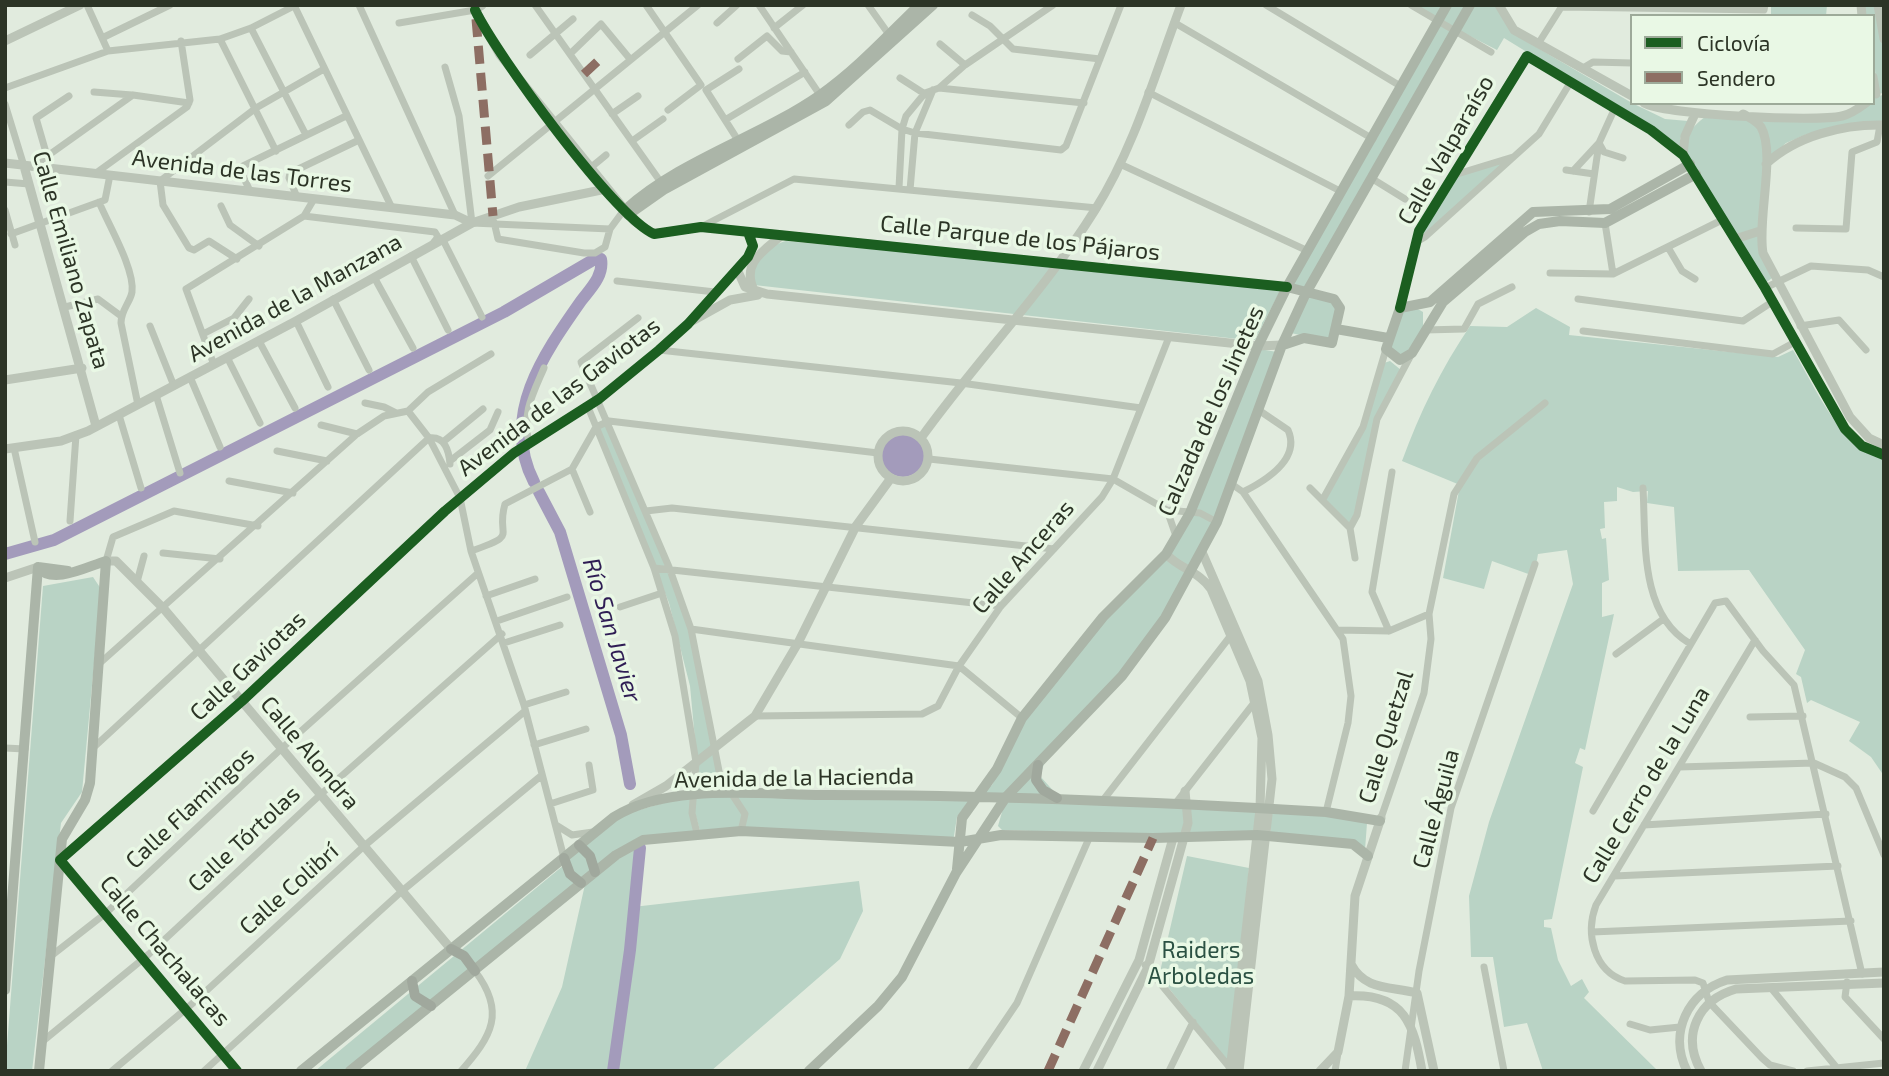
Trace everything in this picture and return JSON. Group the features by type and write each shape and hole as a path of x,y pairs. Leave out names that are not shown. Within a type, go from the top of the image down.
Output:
{"main road":[{"path":"624,214 660,181 826,101 891,38 919,5"},
{"path":"624,214 820,95 933,5"},
{"name":"Calzada de los Jinetes","path":"956,873 962,818 997,769 1022,718 1103,617 1166,554 1176,538 1190,513 1258,346 1287,288 1447,5"},
{"name":"Calzada de los Jinetes","path":"956,873 982,838 1006,797 1122,676 1165,618 1217,522 1233,485 1282,345 1306,293 1470,5"},
{"path":"1387,344 1400,308 1430,302 1522,218 1538,210 1589,212 1610,209 1690,164"},
{"path":"1282,345 1304,338 1332,343 1336,329 1387,344 1400,360 1412,352 1443,302 1525,232 1547,222 1605,223 1696,174"},
{"path":"1574,222 1576,210"},
{"name":"Calle Parque de los Pájaros","path":"1287,288 1338,303 1336,329"},
{"path":"1417,306 1426,315 1425,330"},
{"path":"5,990 38,567 48,566 69,572 106,561 89,792 65,831 39,1071"},
{"path":"1038,765 1037,780 1043,790 1057,798"},
{"name":"Avenida de la Hacienda","path":"300,1071 596,831 632,806 692,794 976,795 1104,799 1326,812 1380,820"},
{"path":"350,1071 633,843 697,833 741,831 960,842 1001,835 1179,838 1262,835 1353,844 1368,856"},
{"path":"579,845 587,852 595,872"},
{"path":"564,858 570,874 581,883"},
{"path":"809,1071 878,1006 902,977 956,873"},
{"path":"451,949 464,956 475,971"},
{"path":"412,981 415,996 431,1006"}],"street":[{"path":"5,41 80,5"},
{"path":"87,5 108,51"},
{"path":"102,38 170,5"},
{"path":"359,5 455,215"},
{"path":"454,5 456,15"},
{"path":"535,5 660,181"},
{"path":"646,5 741,144"},
{"path":"488,176 552,121 698,5"},
{"path":"716,23 737,5"},
{"path":"759,5 820,95"},
{"path":"775,27 803,5"},
{"path":"868,5 891,38"},
{"path":"1036,5 1044,11"},
{"path":"899,188 902,129 906,116 965,65 1053,5"},
{"path":"849,125 866,110 915,133 1061,150 1066,146 1084,103 1121,5"},
{"path":"921,438 961,383 1061,263 1097,208 1120,164 1181,5"},
{"path":"1266,5 1402,87"},
{"path":"1411,5 1490,52"},
{"path":"1499,5 1508,24 1538,44 1630,95"},
{"path":"5,88 108,51 220,38 251,28 295,6 392,208"},
{"path":"1538,44 1562,6 1765,7"},
{"path":"399,23 456,15 478,8"},
{"name":"Calle Parque de los Pájaros","path":"478,8 500,55 624,214 654,234 701,227 1287,288"},
{"path":"1880,11 1884,39"},
{"path":"972,15 990,26 1013,49 1100,59"},
{"path":"530,55 573,19"},
{"path":"1175,23 1373,140"},
{"path":"570,54 601,24 630,59"},
{"path":"251,28 306,135"},
{"path":"738,59 767,36 782,51 791,52"},
{"path":"220,38 276,151"},
{"path":"181,41 189,103"},
{"path":"940,44 965,65"},
{"name":"Calle Valparaíso","path":"1400,308 1419,231 1525,56 1570,83"},
{"path":"1583,68 1594,62 1630,63"},
{"path":"445,66 459,117 472,223"},
{"path":"668,110 739,68"},
{"path":"237,259 209,241 194,250 190,248 163,205 160,181 256,108 324,69"},
{"path":"725,120 804,72"},
{"path":"900,78 931,92 1084,103"},
{"path":"1418,241 1539,134 1570,83 1651,130 1683,155 1765,288 1845,429 1862,446 1884,455"},
{"path":"94,92 189,103"},
{"path":"910,190 915,133 931,92"},
{"path":"1148,92 1342,192"},
{"path":"28,166 47,156 133,95"},
{"path":"47,156 36,118 69,96"},
{"path":"612,114 638,96"},
{"path":"96,173 189,103"},
{"name":"Calle Emiliano Zapata","path":"5,104 28,166 29,184 96,426"},
{"path":"1650,105 1666,111 1695,114 1828,118 1852,112 1863,105"},
{"path":"1589,212 1599,143 1614,110"},
{"path":"1852,112 1856,128"},
{"path":"1683,155 1685,136 1695,114"},
{"path":"1743,114 1762,129 1766,164 1760,231 1763,253 1776,282 1850,417 1869,438 1884,445"},
{"path":"250,191 242,174 243,166 346,116"},
{"path":"632,141 663,120"},
{"path":"1766,164 1792,143 1856,128 1882,125 1877,142 1852,152 1846,229 1796,228"},
{"path":"297,197 288,175 359,140"},
{"path":"1599,143 1604,152 1623,158"},
{"path":"1594,174 1570,171 1599,143"},
{"path":"589,169 606,155"},
{"path":"1454,176 1517,156"},
{"name":"Avenida de las Torres","path":"5,163 455,215 472,223"},
{"path":"1120,164 1308,251"},
{"path":"12,234 107,198 110,174"},
{"path":"1371,178 1405,199"},
{"path":"701,227 788,180 1097,208"},
{"path":"5,182 29,184"},
{"name":"Avenida de la Manzana","path":"10,449 76,435 120,415 472,223 494,220 519,207 606,189"},
{"path":"214,365 186,289 304,216 314,199"},
{"path":"99,202 131,276 132,295 121,316 138,405"},
{"path":"221,206 229,225 259,246"},
{"path":"5,210 15,245"},
{"path":"610,229 494,220 498,239 595,253 605,247 610,229 624,214"},
{"name":"Avenida de las Torres","path":"304,216 435,232 438,237 429,248"},
{"path":"1550,272 1613,274 1724,219"},
{"path":"1605,223 1613,274"},
{"path":"1735,239 1760,231"},
{"name":"Avenida de las Gaviotas","path":"460,498 514,453 599,399 688,324 752,251 753,241 748,232"},
{"path":"755,292 749,278 751,264 782,235"},
{"path":"443,240 482,317"},
{"path":"1669,248 1682,271 1695,279"},
{"path":"411,256 448,330"},
{"path":"1765,288 1811,266 1868,270 1884,277"},
{"path":"737,269 742,284 767,295 1258,346 1282,345"},
{"path":"374,277 413,348"},
{"path":"617,281 715,292"},
{"path":"1425,330 1464,329 1478,304 1512,287"},
{"name":"Avenida de las Gaviotas","path":"688,324 730,300 767,295"},
{"path":"65,307 98,299 121,316"},
{"path":"203,334 234,318 250,299"},
{"path":"334,299 369,370"},
{"path":"1578,299 1739,321 1746,320 1772,302"},
{"path":"638,318 581,362 609,421 669,567 691,629 716,744 720,776 745,814 741,831"},
{"path":"1800,327 1839,320 1866,350"},
{"path":"296,321 328,387"},
{"path":"150,326 174,386"},
{"path":"1583,331 1773,354 1795,342"},
{"name":"Calle Anceras","path":"755,716 922,714 938,706 959,666 1001,606 1102,497 1113,478 1169,337"},
{"path":"259,341 295,408"},
{"path":"1323,499 1363,427 1387,344"},
{"path":"659,350 961,383 1141,408"},
{"path":"1350,528 1357,515 1377,419 1412,352"},
{"path":"100,663 258,526 357,434 375,421 408,411 428,392 491,354"},
{"path":"227,358 260,423"},
{"path":"1383,362 1395,362 1402,370"},
{"path":"5,380 82,368"},
{"path":"527,444 524,423 544,368"},
{"path":"190,377 220,447"},
{"path":"156,395 180,473"},
{"name":"Calle Quetzal","path":"1338,1052 1349,996 1352,914 1368,856 1424,693 1431,639 1429,614 1458,485 1477,458 1545,402"},
{"path":"365,403 396,413"},
{"path":"588,407 654,568 685,682 696,762 692,813 697,833"},
{"path":"443,442 483,409"},
{"path":"408,411 429,438 460,498 471,551 502,634 525,708 564,858"},
{"path":"1243,492 1274,472 1287,457 1292,444 1288,430 1259,411"},
{"path":"450,461 486,434 498,412"},
{"path":"120,415 141,488"},
{"path":"471,551 505,535 505,504 572,469 596,427 609,421 878,453"},
{"path":"321,425 357,434"},
{"path":"909,431 921,438 929,458 922,474 907,481 891,478 880,468 878,453 883,440 895,432 909,431"},
{"path":"70,521 76,435"},
{"path":"93,748 429,438 436,437 443,442 450,461 450,475"},
{"path":"10,449 35,542"},
{"path":"277,451 327,461"},
{"path":"929,458 1113,478 1167,510 1207,515 1217,522"},
{"path":"572,469 590,512"},
{"path":"1389,631 1372,592 1392,472"},
{"path":"632,806 666,786 716,744 755,716 798,643 856,526 891,478"},
{"path":"229,481 293,493"},
{"path":"1233,485 1243,492 1338,630 1349,666 1351,696 1348,723 1326,812"},
{"path":"1310,488 1350,528 1355,558"},
{"path":"1643,488 1647,564 1662,620 1674,634 1689,643"},
{"name":"Calle Gaviotas","path":"60,860 242,701 460,498"},
{"path":"646,511 671,508 1054,549"},
{"path":"1167,510 1176,538"},
{"path":"106,561 113,537 174,511 258,526"},
{"path":"1202,552 1258,681 1268,735 1266,809 1233,1070"},
{"path":"163,553 220,559"},
{"path":"1166,554 1204,578 1232,634 1250,681 1259,727 1266,809"},
{"path":"136,582 144,556"},
{"name":"Calle Alondra","path":"106,561 116,561 164,609 451,949"},
{"name":"Calle Águila","path":"1405,1071 1411,1023 1451,808 1535,564"},
{"path":"5,578 38,567"},
{"path":"654,568 669,567 1001,606"},
{"name":"Calle Flamingos","path":"51,956 106,913 281,749 478,573"},
{"path":"486,596 535,579"},
{"path":"620,607 662,593"},
{"path":"497,621 567,597"},
{"path":"1593,811 1689,643 1715,603 1721,600 1729,604 1755,640 1793,682 1862,974"},
{"path":"1338,630 1389,631 1429,614"},
{"path":"1616,654 1662,620"},
{"path":"505,643 560,625"},
{"path":"691,629 959,666 1022,718"},
{"name":"Calle Tórtolas","path":"43,1041 143,959 320,795 502,634"},
{"path":"1104,799 1232,634"},
{"name":"Calle Cerro de la Luna","path":"1592,932 1596,905 1755,640"},
{"path":"525,708 566,692"},
{"path":"1175,804 1254,704"},
{"name":"Calle Colibrí","path":"113,1071 186,1009 363,847 525,708"},
{"path":"1750,717 1803,716"},
{"path":"1240,722 1250,720 1259,727"},
{"path":"534,745 586,729"},
{"path":"5,748 25,749"},
{"path":"1679,767 1814,763 1845,777 1856,788 1884,855"},
{"path":"550,804 593,790 589,765"},
{"path":"204,1071 402,891 542,775"},
{"path":"1083,1071 1139,960 1179,838 1188,823 1185,791"},
{"path":"1644,825 1826,814"},
{"path":"555,824 572,835 596,831"},
{"path":"965,1071 973,1067 1017,1003 1090,836"},
{"path":"1097,1071 1148,967 1179,838"},
{"name":"Calle Chachalacas","path":"60,860 237,1071"},
{"path":"1614,876 1838,866"},
{"path":"1793,1071 1770,1065 1709,1002 1707,989 1695,980 1625,981 1616,978 1600,962 1592,943 1592,932 1851,921"},
{"path":"1139,960 1148,967 1233,1070"},
{"path":"1350,963 1357,976 1368,984 1417,993 1434,1071"},
{"path":"1484,967 1503,1071"},
{"path":"461,1071 489,1035 494,1011 489,990 475,971"},
{"path":"1687,1071 1679,1045 1680,1027 1688,1009 1707,989 1727,980 1847,981 1882,983 1881,972 1862,974 1847,981 1736,989 1709,1002 1693,1030 1692,1046 1702,1071"},
{"path":"1131,976 1138,986"},
{"path":"1847,981 1844,991 1849,1002 1884,1039"},
{"path":"1770,988 1836,1069"},
{"path":"1349,996 1366,997 1397,1007 1411,1023 1422,1071"},
{"path":"1169,1071 1193,1022"},
{"path":"1630,1024 1650,1030 1680,1027"},
{"path":"1320,1071 1338,1052"},
{"path":"1335,1071 1338,1052"},
{"path":"1807,1071 1884,1063"}],"green space":[{"path":"1411,5 1470,5 1306,289 1290,285 1439,21"},
{"path":"1474,5 1495,5 1512,33 1630,102 1630,105 1636,105 1665,119 1688,121 1680,139 1680,146 1504,38 1497,50 1458,30"},
{"path":"1771,5 1827,5 1826,14 1771,14"},
{"path":"1861,5 1878,5 1884,36 1884,93 1876,94 1875,14 1863,14"},
{"path":"1884,95 1884,123 1807,134 1786,143 1769,159 1765,128 1751,115 1802,119 1834,117 1864,105 1875,105 1877,96"},
{"path":"1733,116 1746,119 1757,126 1763,136 1766,161 1760,230 1772,278 1764,284 1686,155 1690,133 1705,117"},
{"path":"1513,159 1419,239 1455,177"},
{"path":"786,241 1281,289 1255,340 1247,340 754,285 749,275 756,264 769,250"},
{"path":"1308,295 1337,304 1331,342 1291,333"},
{"path":"1416,308 1423,312 1423,330 1404,356 1391,353 1389,338 1401,309"},
{"path":"1536,308 1570,327 1569,335 1778,357 1793,350 1843,431 1869,454 1884,458 1884,776 1871,757 1849,741 1860,722 1811,700 1807,703 1801,677 1796,674 1805,650 1749,570 1678,571 1674,507 1647,503 1648,491 1633,492 1617,487 1617,501 1604,502 1605,528 1600,529 1602,539 1606,538 1609,580 1602,583 1602,617 1614,614 1585,750 1580,748 1575,763 1583,767 1552,919 1544,920 1544,927 1551,928 1558,960 1571,986 1582,979 1589,992 1584,998 1658,1071 1543,1071 1527,1023 1504,1027 1493,957 1471,957 1469,896 1489,822 1573,584 1567,550 1538,554 1534,576 1492,561 1484,589 1443,578 1460,485 1402,461 1432,391 1470,326 1507,327"},
{"path":"1259,349 1277,352 1232,484 1165,618 1044,764 1040,776 1058,796 977,795 992,785 1023,719 1062,667 1168,554"},
{"path":"1390,361 1401,370 1377,418 1351,527 1325,502 1326,490 1364,427 1384,363"},
{"path":"609,422 690,629 715,743 697,761 690,686 669,603 597,427"},
{"path":"93,577 101,589 82,792 61,823 32,1071 5,1071 43,586"},
{"path":"715,745 718,775 731,794 693,794 697,762"},
{"path":"692,795 697,833 633,844 640,848 633,907 859,881 863,911 840,959 711,1071 525,1071 562,987 586,880 349,1071 315,1071 570,860 568,855 614,817"},
{"path":"695,795 973,795 957,817 953,842 700,831 695,813"},
{"path":"1006,798 1187,806 1184,836 1002,830 998,826"},
{"path":"1190,807 1259,810 1256,834 1186,837"},
{"path":"1272,810 1325,813 1367,823 1365,850 1270,834"},
{"name":"Raiders Arboledas","path":"1187,856 1249,868 1230,1064 1159,976"}],"shaded area":[{"path":"903,433 912,434 919,439 924,446 924,464 919,471 912,476 903,477 894,476 887,471 882,464 881,455 882,446 887,439 894,434"}],"waterway":[{"path":"5,554 54,540 504,312 593,260 601,259 596,282 553,343 530,387 522,433 525,457 534,482"},
{"name":"Río San Javier","path":"539,492 560,532 621,735 630,784"},
{"name":"Río San Javier","path":"613,1071 630,950 640,848"}],"marked path":[{"path":"476,19 493,216"},
{"path":"584,74 598,61"},
{"path":"1048,1071 1153,838"}],"cycle path":[{"path":"475,10 506,61 557,132 612,198 654,234 701,227 1287,287"},
{"path":"1400,308 1419,231 1527,56 1651,130 1683,155 1765,288 1845,429 1862,446 1884,455"},
{"path":"237,1071 60,860 242,701 445,511 514,453 599,399 688,324 748,257 753,246 748,232"}]}
